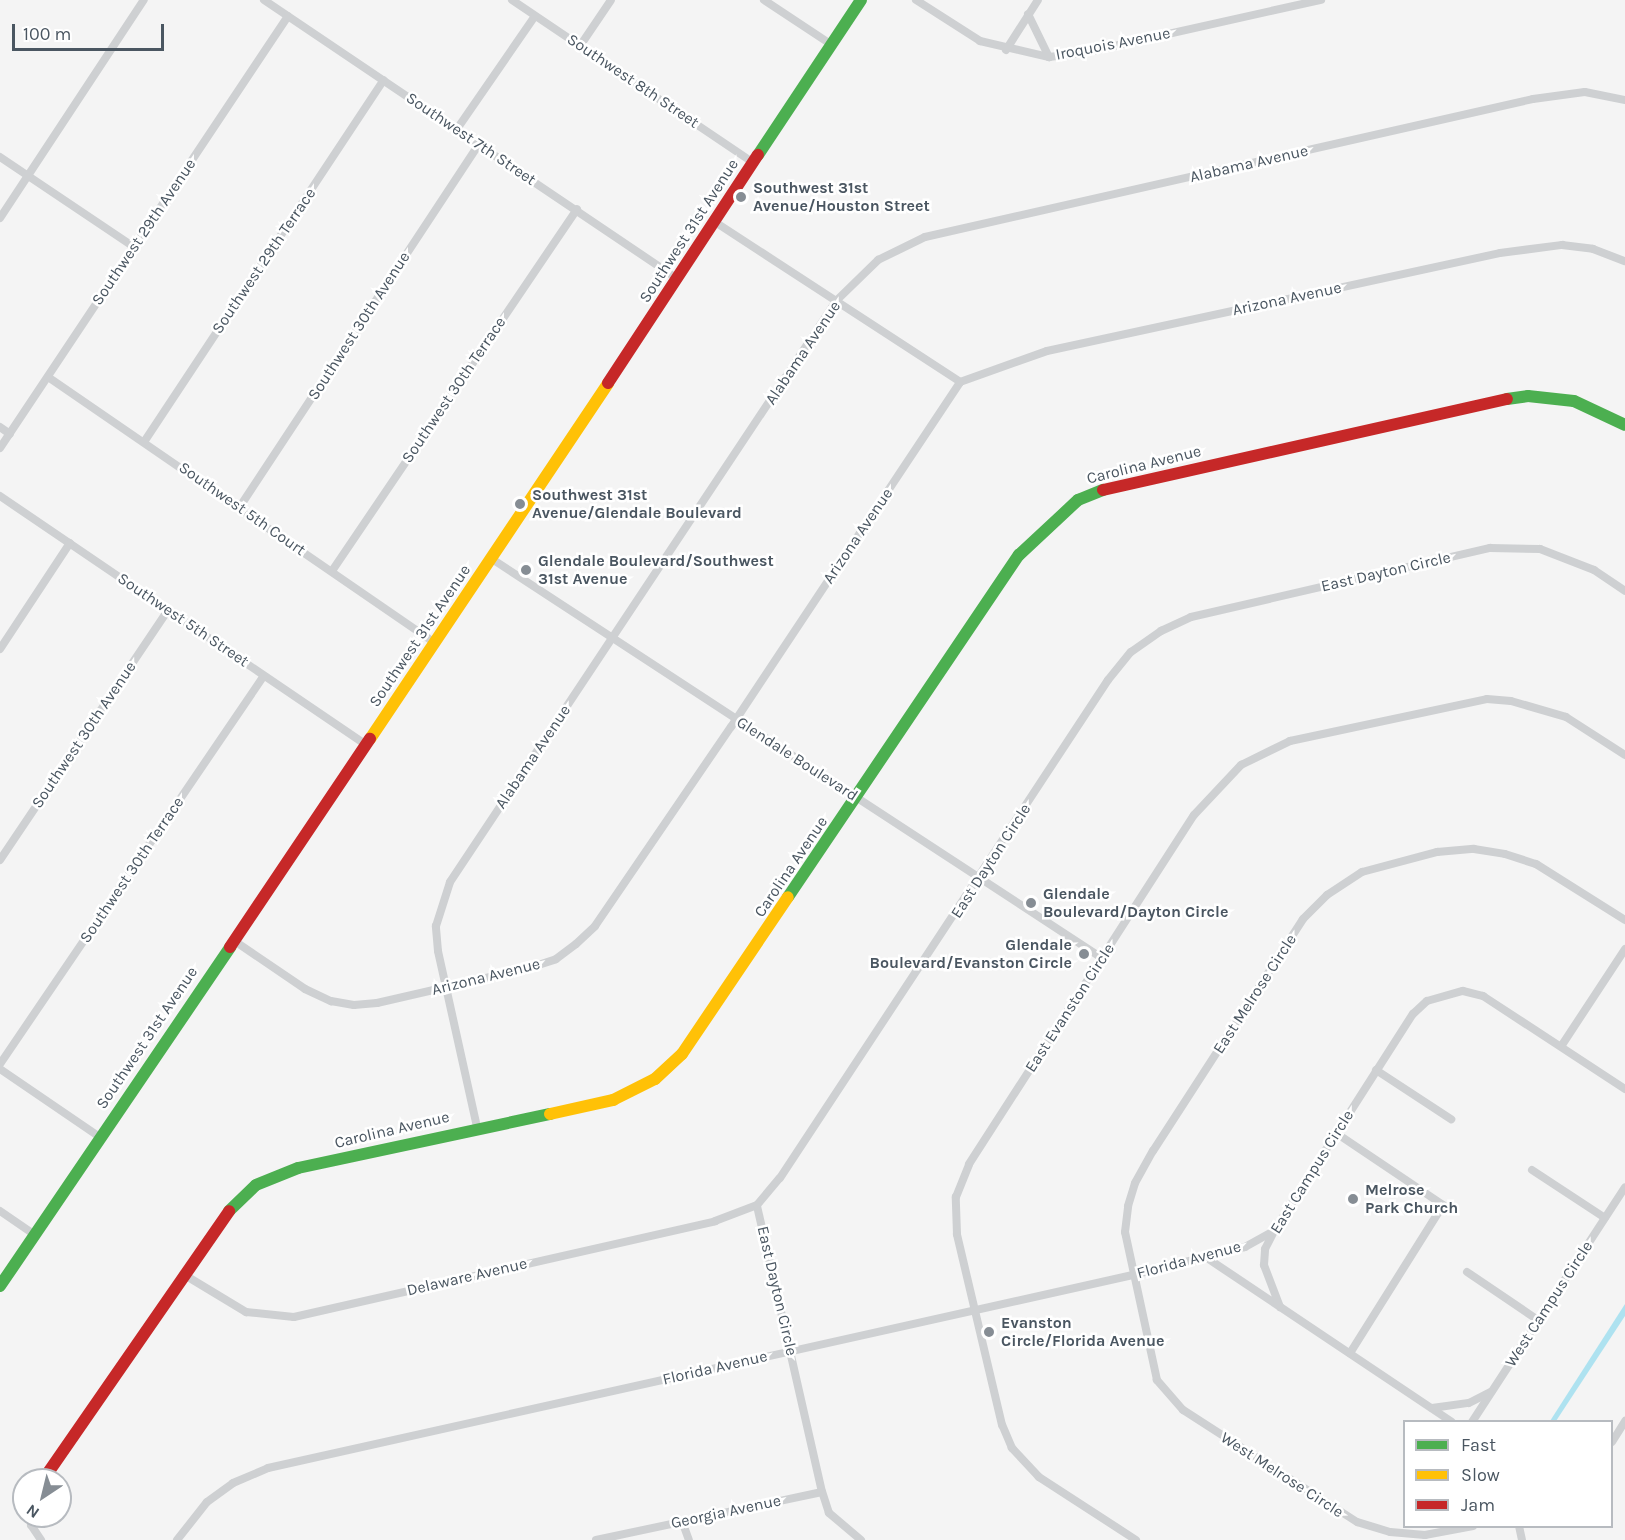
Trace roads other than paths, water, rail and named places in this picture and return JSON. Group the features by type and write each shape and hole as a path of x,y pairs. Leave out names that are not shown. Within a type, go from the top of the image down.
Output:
{"street":[{"path":"0,218 144,0"},
{"name":"Southwest 7th Street","path":"264,0 577,209 677,279"},
{"name":"Southwest 8th Street","path":"512,0 754,162"},
{"path":"580,46 611,0"},
{"path":"764,0 832,45"},
{"name":"Southwest 31st Avenue","path":"0,1286 492,559 861,0"},
{"name":"Iroquois Avenue","path":"916,0 980,41 1006,50 1049,57 1083,53 1321,0"},
{"path":"1006,50 1038,0"},
{"path":"1028,14 1049,57"},
{"name":"Southwest 29th Avenue","path":"0,448 288,16"},
{"path":"457,129 535,16"},
{"name":"Southwest 29th Terrace","path":"144,442 384,80"},
{"name":"Alabama Avenue","path":"477,1127 436,926 450,882 836,301 878,260 925,237 1551,96 1585,92 1625,99"},
{"name":"Southwest 30th Avenue","path":"239,507 479,144"},
{"path":"0,157 134,247"},
{"name":"Southwest 30th Terrace","path":"332,571 577,209"},
{"path":"715,222 960,382"},
{"name":"Arizona Avenue","path":"233,940 305,988 331,1001 377,1003 529,968 556,959 576,944 595,926 960,382 1047,351 1500,253 1562,245 1593,249 1625,261"},
{"name":"Southwest 5th Court","path":"48,377 435,643"},
{"name":"Carolina Avenue","path":"51,1468 183,1274 235,1202 276,1174 477,1127 614,1100 655,1079 682,1054 858,798 1019,555 1078,500 1110,488 1528,396 1574,401 1625,425"},
{"path":"0,427 10,434"},
{"name":"Southwest 5th Street","path":"0,496 365,744"},
{"path":"0,649 70,543"},
{"name":"East Dayton Circle","path":"861,1540 829,1513 822,1492 757,1205 780,1178 980,878 1108,680 1131,652 1161,631 1191,617 1499,547 1540,549 1558,555 1594,570 1625,591"},
{"name":"Glendale Boulevard","path":"492,559 1102,958"},
{"name":"Southwest 30th Avenue","path":"0,860 168,610"},
{"name":"Southwest 30th Terrace","path":"0,1064 264,676"},
{"name":"East Evanston Circle","path":"1136,1540 1039,1477 1012,1448 1002,1425 977,1309 957,1234 956,1197 969,1164 1208,796 1241,765 1290,741 1487,699 1510,701 1566,717 1625,755"},
{"name":"East Melrose Circle","path":"1171,1398 1157,1380 1125,1232 1135,1182 1303,919 1327,895 1362,872 1437,852 1474,849 1536,864 1625,920"},
{"path":"1625,949 1562,1045 1625,1089"},
{"name":"East Campus Circle","path":"1280,1307 1264,1265 1274,1231 1413,1014 1427,1001 1463,991 1492,1001 1562,1045"},
{"path":"0,1069 101,1137"},
{"path":"1376,1070 1451,1119"},
{"path":"1336,1134 1443,1205 1350,1353"},
{"path":"1532,1170 1605,1218"},
{"name":"West Campus Circle","path":"1473,1420 1625,1187"},
{"name":"Delaware Avenue","path":"183,1274 246,1312 294,1317 715,1221 757,1205"},
{"path":"0,1211 35,1235"},
{"name":"Florida Avenue","path":"177,1540 207,1502 233,1483 268,1468 1133,1275 1245,1247 1274,1231"},
{"path":"1204,1256 1449,1420"},
{"path":"1467,1272 1538,1320"},
{"path":"1432,1408 1469,1403 1491,1392"},
{"name":"West Melrose Circle","path":"1171,1398 1203,1424 1357,1522 1390,1532 1425,1535 1467,1528"},
{"path":"1613,1439 1625,1421"},
{"name":"Georgia Avenue","path":"596,1540 822,1492"},
{"path":"682,1521 689,1540"}],"water":[{"path":"1625,1304 1625,1316 1557,1420 1551,1420"}],"place":[{"name":"Southwest 31st Avenue/Houston Street","path":"741,197"},
{"name":"Southwest 31st Avenue/Glendale Boulevard","path":"520,504"},
{"name":"Glendale Boulevard/Southwest 31st Avenue","path":"526,570"},
{"name":"Glendale Boulevard/Dayton Circle","path":"1031,903"},
{"name":"Glendale Boulevard/Evanston Circle","path":"1084,954"},
{"name":"Melrose Park Church","path":"1353,1199"},
{"name":"Evanston Circle/Florida Avenue","path":"989,1332"}]}
